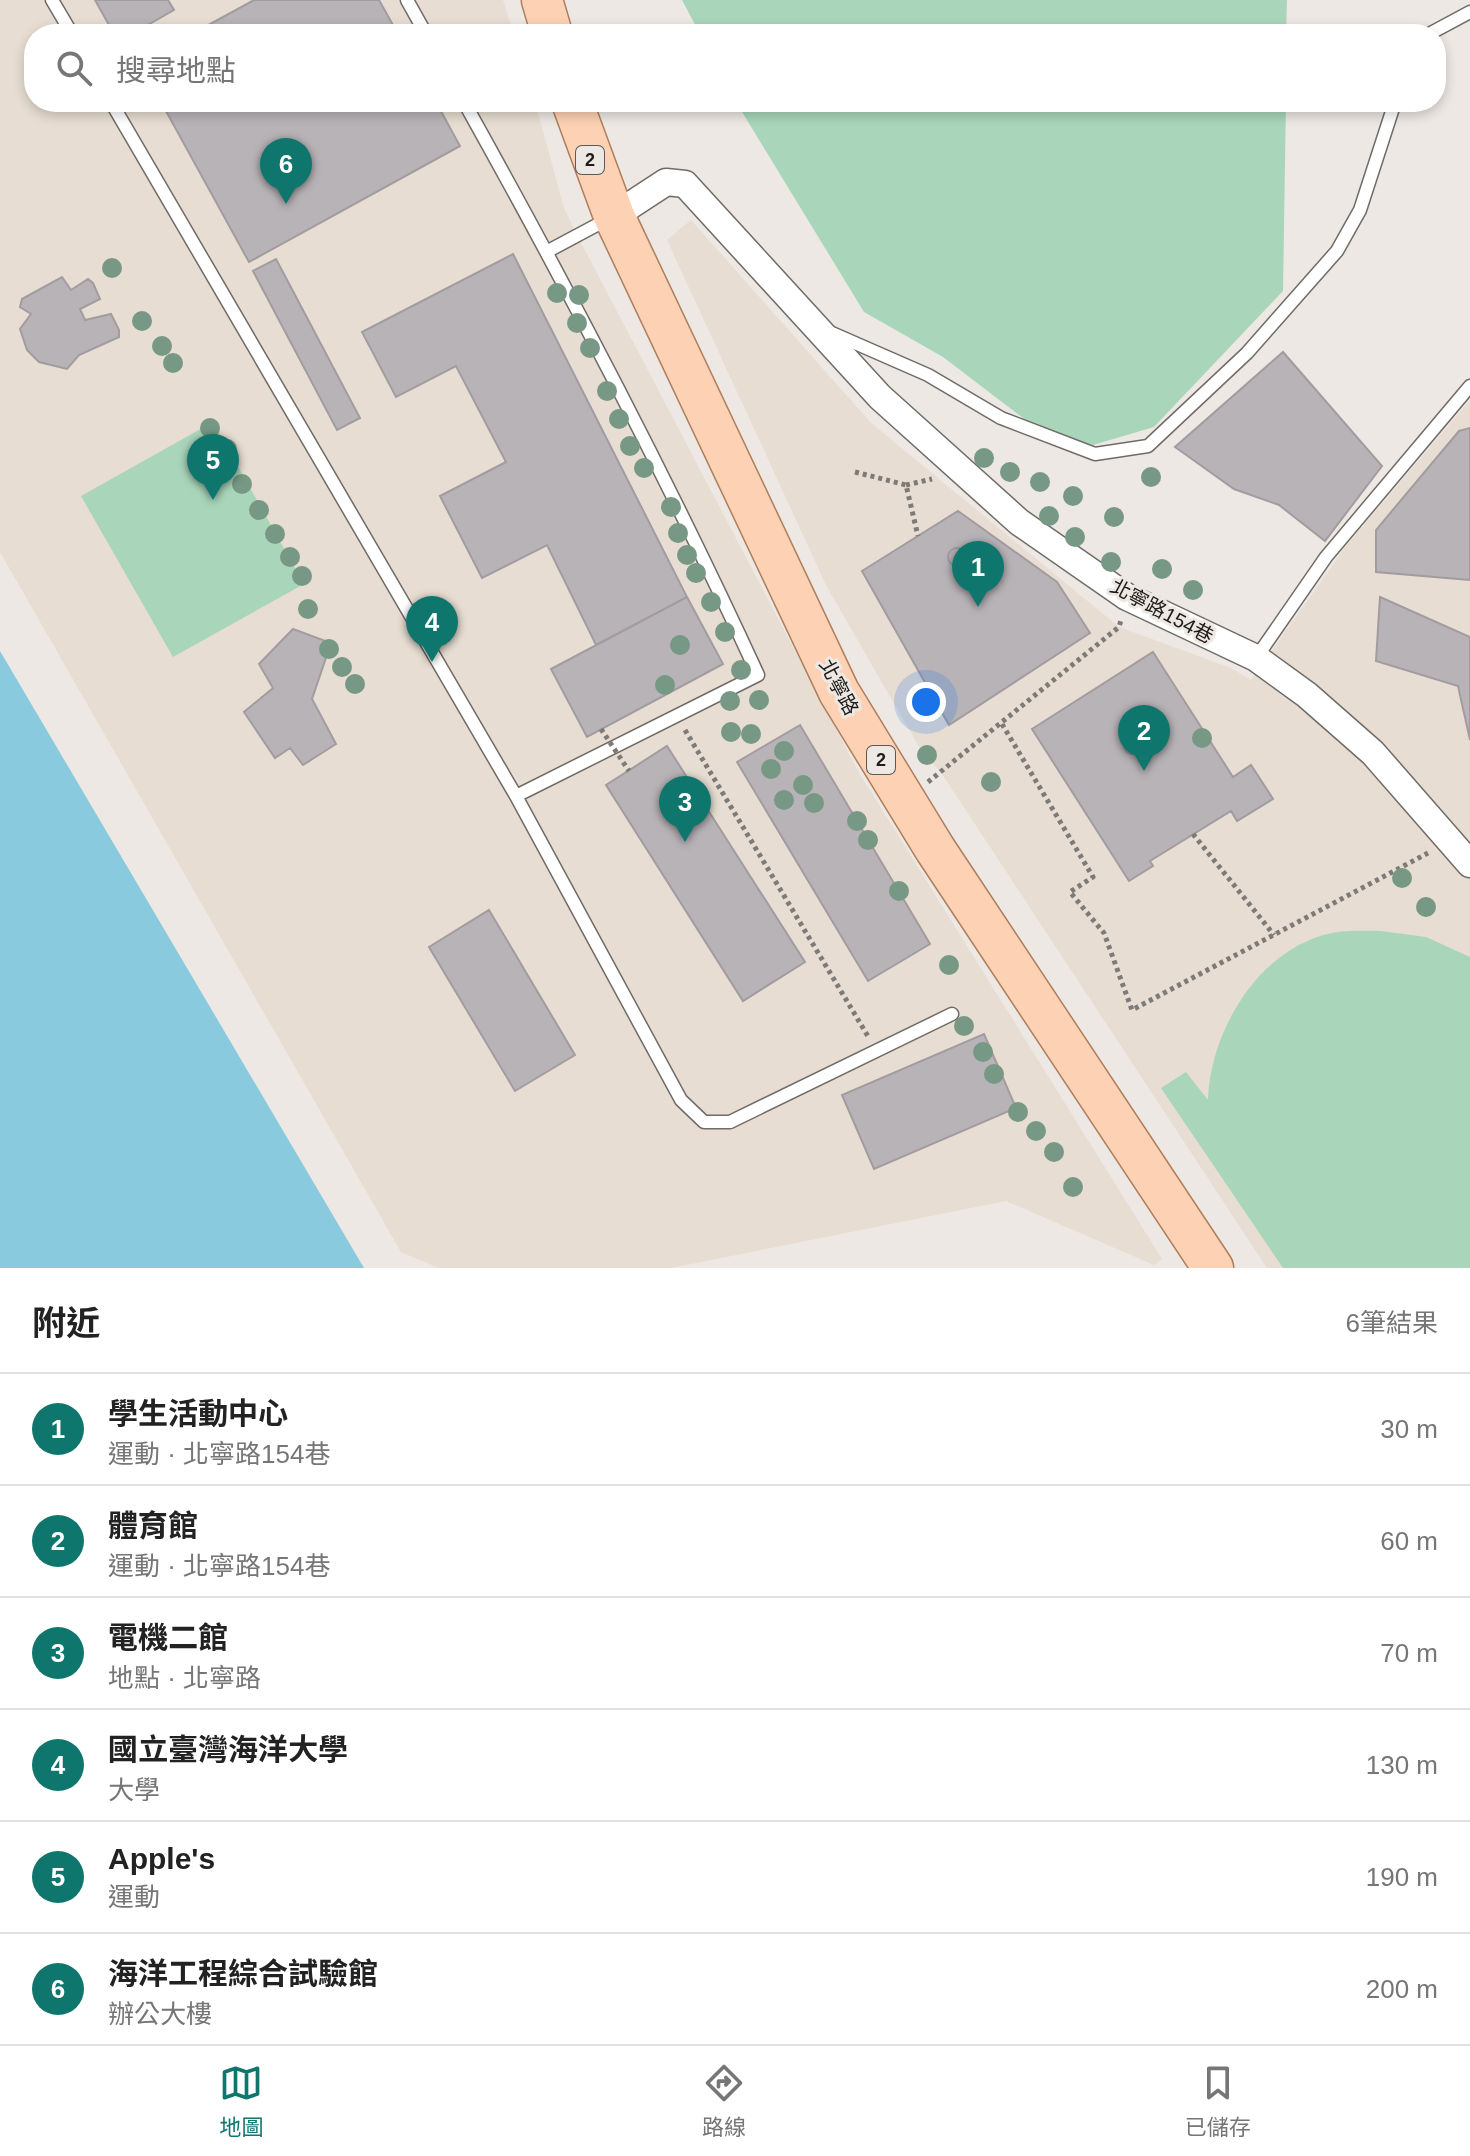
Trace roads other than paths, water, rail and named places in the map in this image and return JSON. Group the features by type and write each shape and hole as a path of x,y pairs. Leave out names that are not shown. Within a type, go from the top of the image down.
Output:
{"main road":[{"path":"542,0 549,24"},
{"name":"北寧路","path":"576,112 614,216 839,692 935,849 1213,1268"}],"street":[{"name":"北寧路154巷","path":"614,216 666,182 685,184 880,397 1019,522 1127,597 1256,658 1307,695 1373,753 1470,864"}],"lane":[{"path":"52,0 66,24"},
{"path":"407,0 420,24"},
{"path":"1446,25 1470,12"},
{"path":"117,112 516,796 681,1100 704,1122 730,1122 952,1014"},
{"path":"470,112 548,251 688,522 758,675 516,796"},
{"name":"北寧路154巷","path":"815,326 928,375 1001,418 1095,454 1148,446 1247,353 1337,251 1360,210 1392,112"},
{"path":"548,251 614,216"},
{"path":"1256,658 1326,557 1470,386"}],"water":[{"path":"0,651 364,1268 0,1268"}],"place":[{"name":"海洋工程綜合試驗館","path":"286,204"},
{"name":"Apple's","path":"213,500"},
{"name":"學生活動中心","path":"978,607"},
{"name":"國立臺灣海洋大學","path":"432,662"},
{"name":"體育館","path":"1144,771"},
{"name":"電機二館","path":"685,842"}]}
